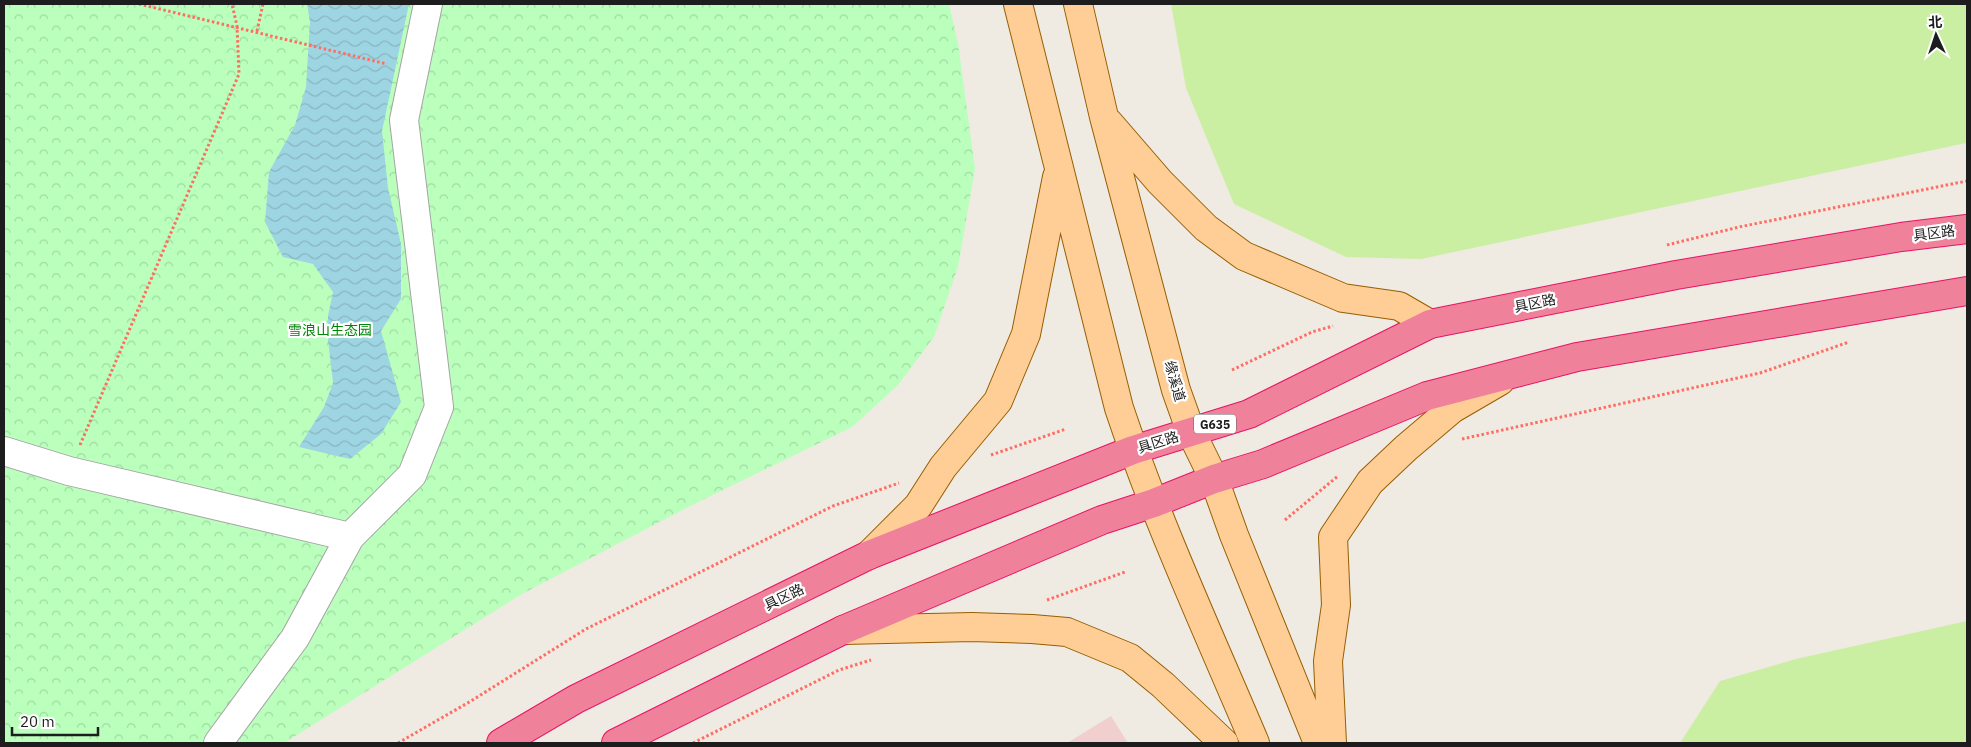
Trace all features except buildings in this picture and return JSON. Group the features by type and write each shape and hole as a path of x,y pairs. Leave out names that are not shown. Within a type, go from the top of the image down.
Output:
{"highway":[{"name":"具区路","path":"501,743 576,700 869,555 1133,450 1249,414 1430,324 1676,276 1901,238 1967,229"},
{"path":"616,743 843,630 1102,520 1214,479 1263,464 1428,396 1577,357 1967,291"}],"main road":[{"path":"1018,4 1119,408 1133,450 1154,502 1255,743"},
{"name":"缘溪道","path":"1078,4 1104,117 1176,390 1191,432 1214,479 1234,535 1318,743"},
{"path":"1104,117 1160,182 1206,228 1244,256 1342,298 1400,306 1430,324"},
{"path":"869,555 918,506 943,467 998,401 1026,334 1059,170"},
{"path":"1332,743 1328,661 1336,605 1333,537 1370,482 1406,448 1452,408 1512,374"},
{"path":"843,630 972,627 1067,632 1130,658 1163,685 1224,743"}],"street":[{"path":"218,743 295,638 350,537 412,475 439,407 404,120 428,4"},
{"path":"4,451 69,471 350,537"}],"path":[{"path":"139,4 237,26 414,71"},
{"path":"69,471 239,74 237,26 232,4"},
{"path":"257,31 263,4"},
{"path":"1455,441 1760,373 1847,342 1856,341"},
{"path":"990,455 1066,429"},
{"path":"398,743 471,701 586,629 833,506 943,467"},
{"path":"1285,520 1343,471"}],"shaded area":[{"path":"1111,716 1128,743 1067,743"}],"green space":[{"name":"雪浪山生态园","path":"4,4 949,4 958,43 975,169 958,267 934,337 898,385 852,427 692,505 522,594 284,743 4,743"},
{"path":"1171,4 1967,4 1967,148 1966,143 1421,259 1346,257 1234,204 1186,88"},
{"path":"1967,621 1967,743 1680,743 1720,681 1796,659"}],"water":[{"path":"307,4 409,4 382,131 388,188 401,244 401,299 381,331 401,402 381,434 350,459 299,447 324,407 333,383 328,340 328,316 333,292 313,264 283,257 265,222 269,172 295,125 306,87 310,22"}]}
